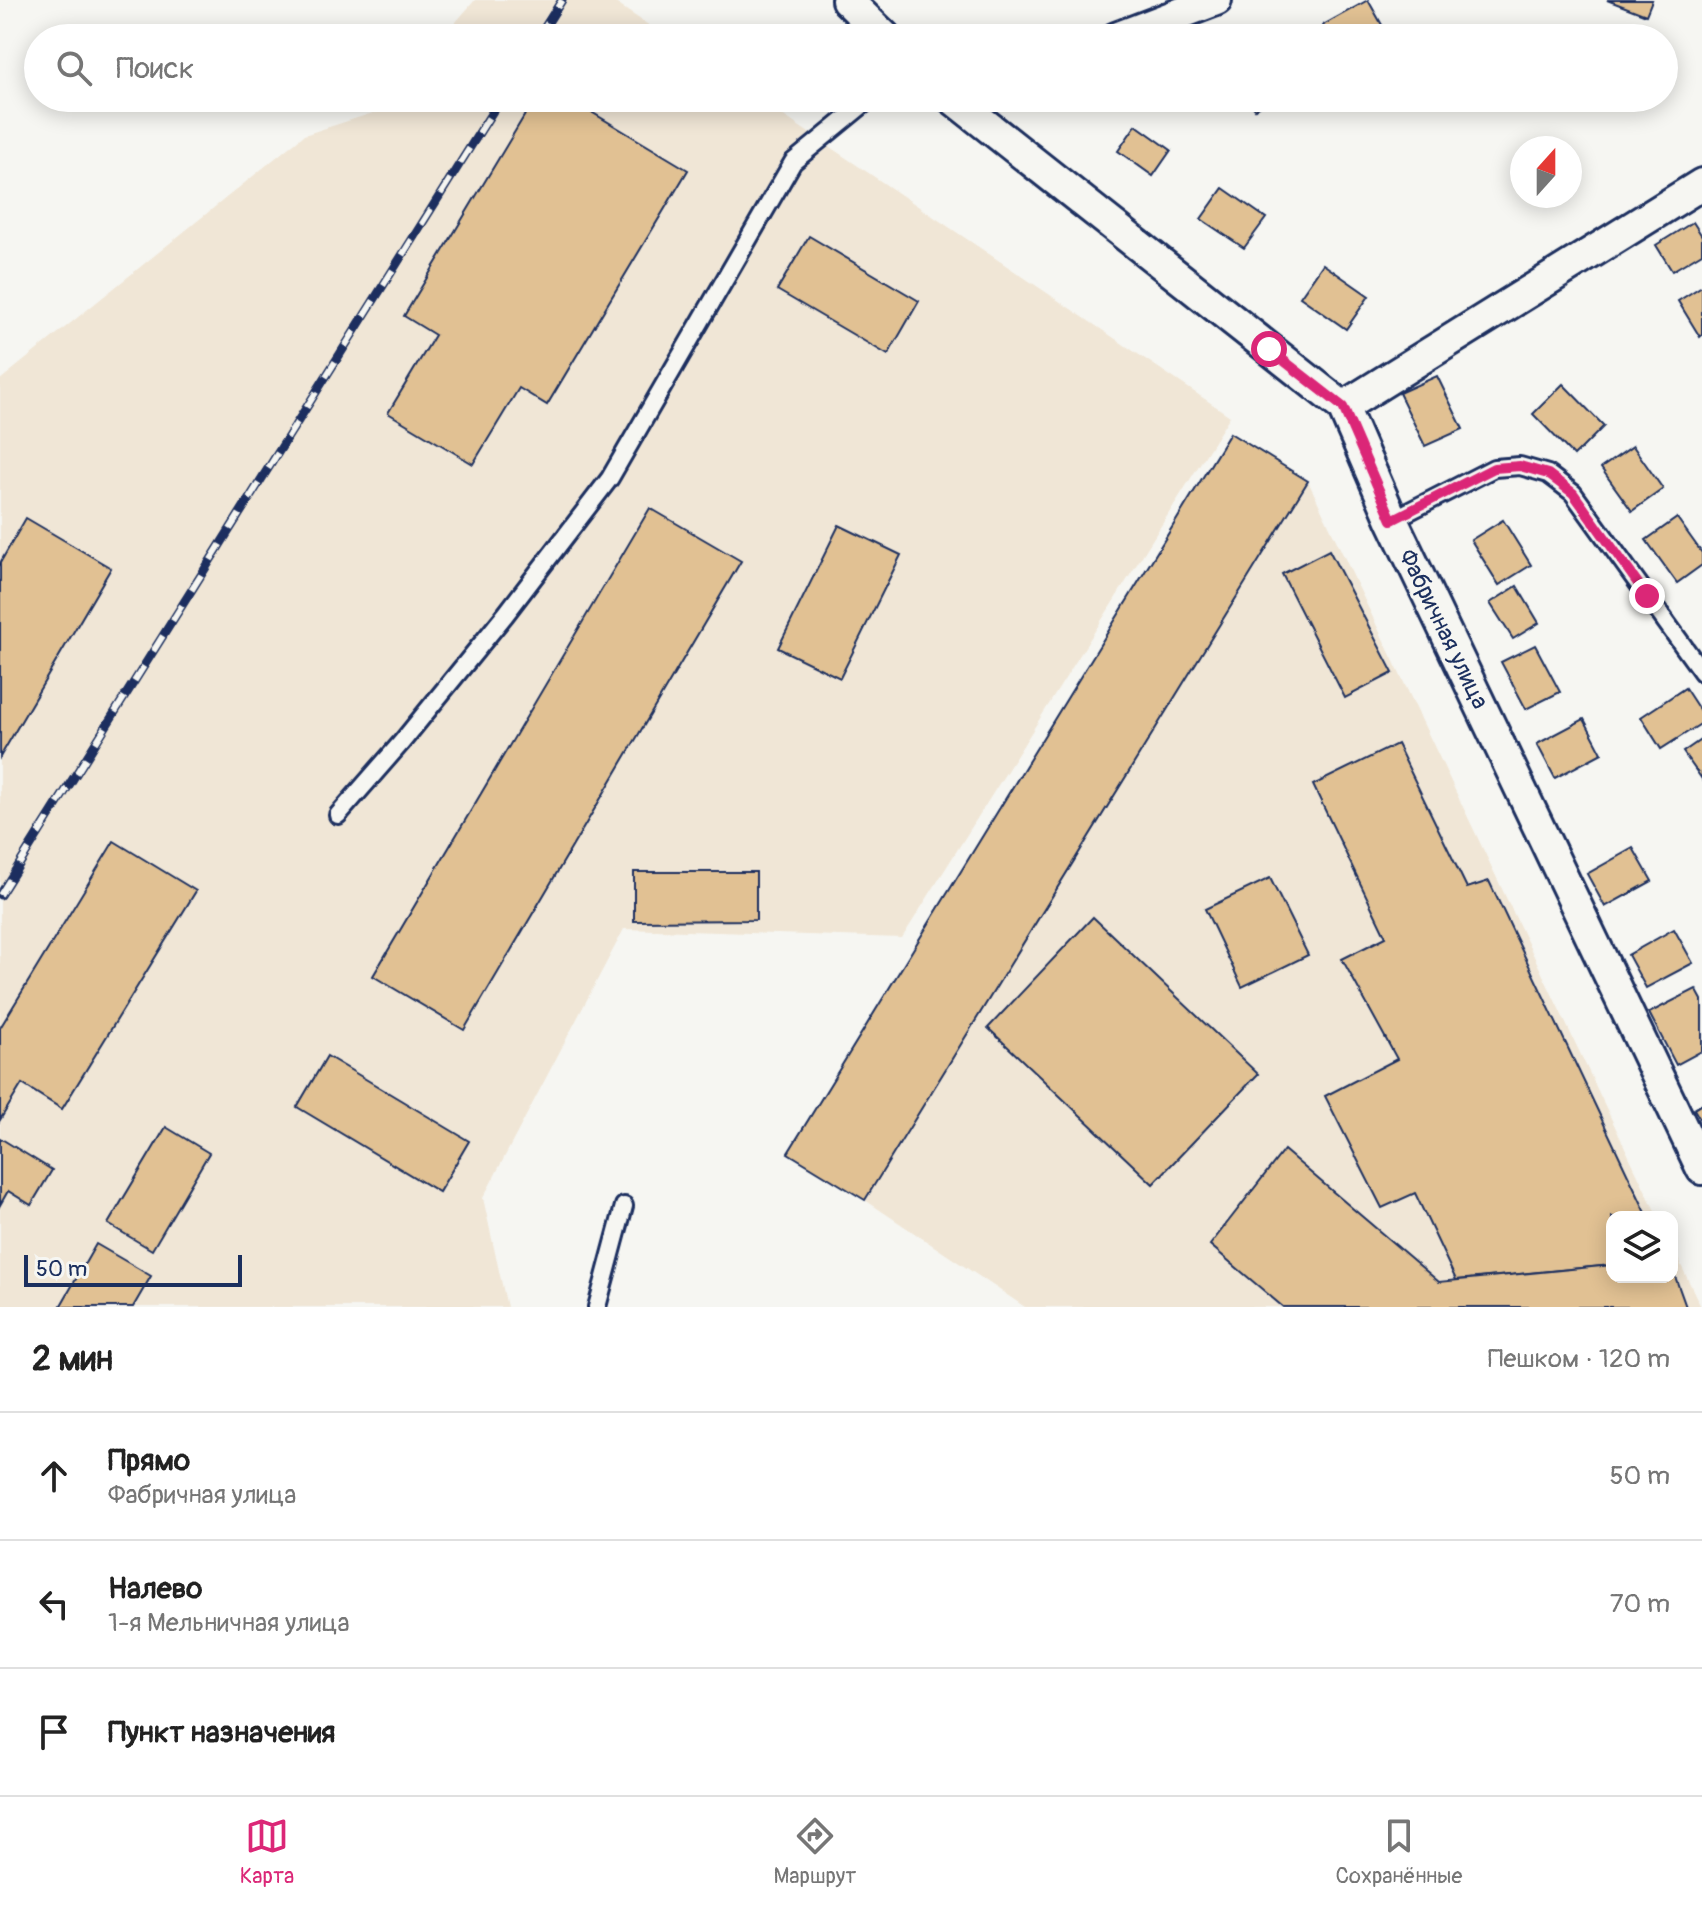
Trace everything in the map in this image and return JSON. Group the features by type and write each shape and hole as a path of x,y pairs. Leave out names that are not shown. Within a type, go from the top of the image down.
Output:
{"street":[{"path":"847,0 872,24"},
{"path":"1153,24 1216,0"},
{"name":"Фабричная улица","path":"970,112 1343,407 1392,520 1702,1169"},
{"path":"1343,407 1699,192"}],"lane":[{"path":"338,815 486,639 610,478 793,162 854,112"},
{"path":"1392,520 1494,468 1520,466 1548,474 1573,493 1702,672"},
{"path":"597,1307 624,1206"}],"shaded area":[{"path":"475,0 611,0 647,24 454,24"},
{"path":"376,112 778,112 1230,416 902,938 624,929 483,1198 507,1307 0,1307 0,380 304,135"},
{"path":"1230,433 1308,481 1655,1211 1606,1211 1606,1283 1678,1283 1678,1259 1701,1307 1025,1307 865,1200 788,1153"}],"building":[{"path":"1368,0 1382,24 1325,24"},
{"path":"1607,0 1652,0 1646,15"},
{"path":"527,112 591,112 688,170 547,405 519,388 473,464 388,413 435,335 404,316"},
{"path":"1136,125 1171,150 1153,176 1118,151"},
{"path":"1223,188 1266,218 1244,248 1201,219"},
{"path":"1693,222 1702,236 1702,253 1672,271 1656,245"},
{"path":"809,236 919,301 888,355 777,290"},
{"path":"1323,264 1369,296 1346,329 1300,297"},
{"path":"1702,286 1702,335 1700,337 1678,301"},
{"path":"1437,376 1463,429 1425,446 1399,393"},
{"path":"1563,384 1604,426 1574,456 1533,414"},
{"path":"1230,433 1308,481 865,1200 788,1153"},
{"path":"1633,446 1663,489 1632,511 1601,468"},
{"path":"650,508 741,561 464,1030 373,976"},
{"path":"26,518 111,568 0,757 0,563"},
{"path":"1677,518 1702,553 1702,565 1677,583 1646,540"},
{"path":"1503,520 1531,565 1499,585 1471,540"},
{"path":"839,525 901,555 840,678 778,648"},
{"path":"1329,550 1393,673 1345,698 1282,574"},
{"path":"1517,586 1539,623 1513,639 1490,603"},
{"path":"1535,645 1560,692 1526,709 1501,662"},
{"path":"1685,688 1702,714 1702,723 1661,749 1641,717"},
{"path":"1584,719 1602,753 1555,778 1537,744"},
{"path":"1702,739 1702,779 1683,752"},
{"path":"1397,744 1467,888 1489,881 1645,1211 1606,1211 1606,1266 1456,1280 1415,1193 1382,1208 1325,1096 1397,1059 1342,959 1386,937 1313,785"},
{"path":"114,841 196,891 62,1109 22,1084 0,1120 0,1028"},
{"path":"1633,848 1652,881 1605,907 1587,874"},
{"path":"634,872 756,872 756,920 634,921"},
{"path":"1270,878 1308,955 1242,987 1205,909"},
{"path":"1093,917 1258,1074 1153,1184 988,1028"},
{"path":"1674,929 1693,963 1646,988 1628,955"},
{"path":"1696,989 1702,1000 1702,1051 1676,1065 1649,1013"},
{"path":"327,1056 469,1141 439,1192 297,1107"},
{"path":"1702,1104 1702,1123 1694,1109"},
{"path":"166,1127 209,1153 152,1250 108,1224"},
{"path":"0,1138 52,1170 31,1205 8,1191 0,1205"},
{"path":"1284,1150 1439,1282 1606,1266 1606,1283 1677,1283 1686,1307 1283,1307 1210,1245"},
{"path":"96,1244 151,1276 133,1307 60,1307"}],"railway":[{"path":"547,24 562,0"},
{"path":"0,895 492,112"}],"route":[{"path":"1269,349 1343,407 1392,520 1494,468 1520,466 1548,474 1573,493 1647,596"}]}
